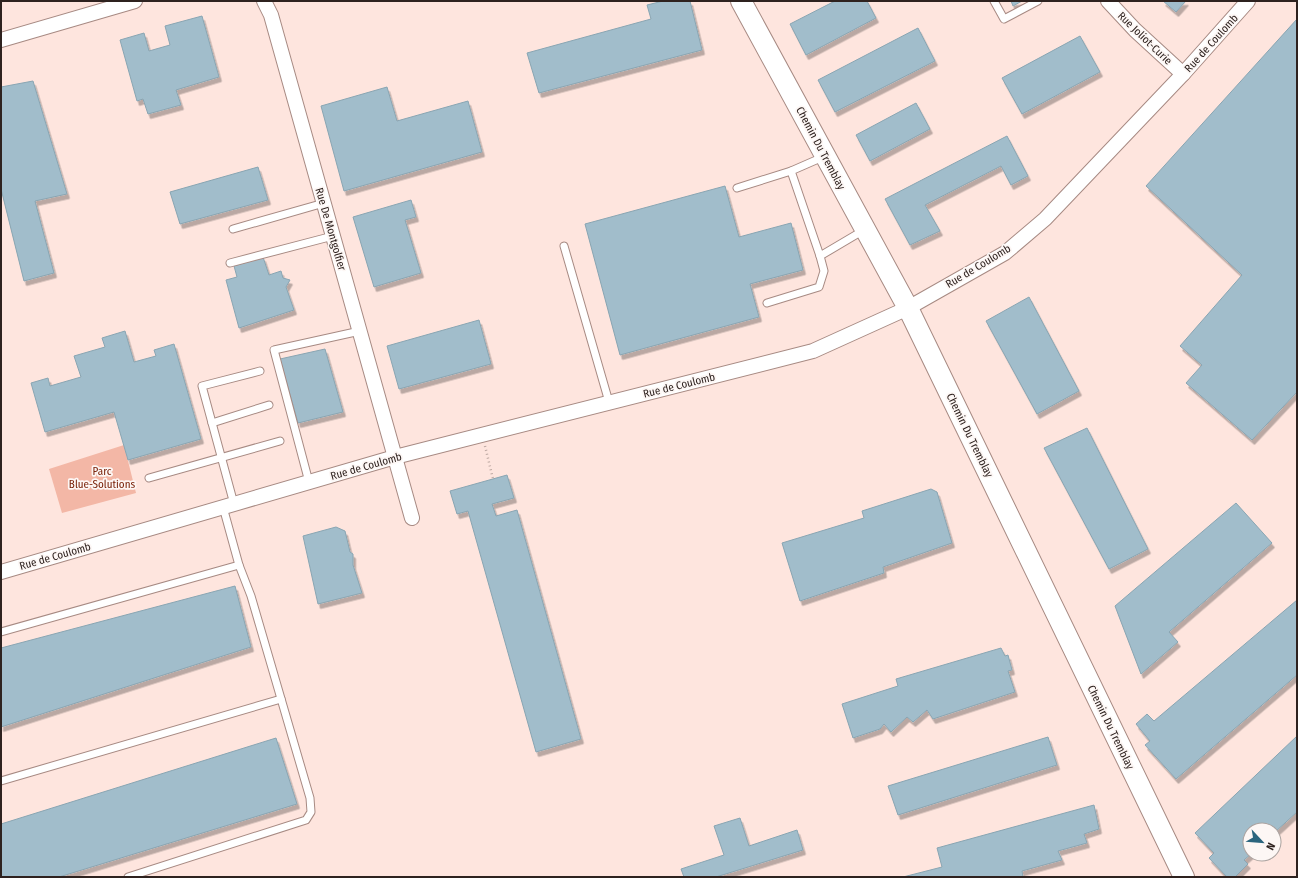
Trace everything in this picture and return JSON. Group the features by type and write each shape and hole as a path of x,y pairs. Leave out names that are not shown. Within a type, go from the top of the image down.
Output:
{"street":[{"path":"1,40 135,1"},
{"name":"Rue De Montgolfier","path":"264,1 271,15 412,518"},
{"name":"Chemin Du Tremblay","path":"741,1 908,308 1184,877"},
{"name":"Rue Joliot-Curie","path":"1108,1 1136,30 1183,74"},
{"name":"Rue de Coulomb","path":"1,572 395,457 813,351 908,308 1005,252 1045,219 1183,74 1248,1"}],"lane":[{"path":"994,1 1004,19 1038,1"},
{"path":"737,188 791,171 825,156"},
{"path":"767,303 819,287 824,271 791,171"},
{"path":"233,229 324,203"},
{"path":"820,256 865,229"},
{"path":"230,263 333,236"},
{"path":"564,246 609,402"},
{"path":"309,482 274,350 360,330"},
{"path":"128,877 306,820 311,812 310,798 251,596 238,565 222,459 202,386 260,371"},
{"path":"212,423 269,405"},
{"path":"149,478 222,459 280,441"},
{"path":"1,632 238,565"},
{"path":"1,781 281,699"}],"path":[{"path":"482,434 493,479"}],"green space":[{"name":"Parc Blue-Solutions","path":"124,445 136,493 62,513 49,469"}],"building":[{"path":"663,1 690,1 702,50 539,93 527,53 651,19 647,5"},
{"path":"835,1 867,1 876,18 806,55 790,24"},
{"path":"1011,1 1022,1 1013,6"},
{"path":"1163,1 1186,1 1176,12"},
{"path":"202,16 219,77 176,90 181,105 148,114 143,99 137,101 120,40 144,33 149,51 170,45 165,26"},
{"path":"1297,19 1297,392 1252,440 1186,383 1202,365 1180,346 1242,275 1146,186"},
{"path":"918,28 935,61 835,112 818,80"},
{"path":"1080,36 1100,72 1022,114 1002,78"},
{"path":"33,81 67,194 35,201 54,273 24,281 1,189 1,87"},
{"path":"387,87 397,121 468,101 482,152 344,191 321,106"},
{"path":"916,103 930,129 870,161 856,135"},
{"path":"1007,136 1028,176 1011,185 1001,166 925,205 940,231 910,245 885,199"},
{"path":"258,167 268,200 180,224 170,192"},
{"path":"725,186 739,237 791,223 803,270 750,284 759,317 620,355 585,224"},
{"path":"411,200 416,217 405,220 421,273 374,287 353,217"},
{"path":"263,257 269,275 281,271 283,278 290,280 286,287 294,310 239,328 226,280 237,277 234,266"},
{"path":"1029,297 1079,391 1037,414 986,321"},
{"path":"479,320 491,364 399,389 387,346"},
{"path":"125,331 134,362 156,356 154,350 174,344 201,439 128,460 114,412 45,432 31,383 48,378 50,386 81,377 74,356 105,347 102,338"},
{"path":"325,349 343,412 298,423 280,359"},
{"path":"1087,428 1148,549 1109,569 1044,448"},
{"path":"507,475 514,498 492,504 496,516 517,510 581,739 536,752 468,511 457,514 450,491"},
{"path":"931,489 937,492 952,543 883,567 884,573 800,601 782,543 864,518 862,511"},
{"path":"1236,503 1272,543 1169,632 1178,642 1141,674 1115,606"},
{"path":"336,527 345,531 350,552 353,554 353,565 362,593 318,604 303,536"},
{"path":"235,586 251,647 1,727 1,648"},
{"path":"1297,600 1297,675 1176,779 1145,745 1150,741 1136,724 1147,714 1154,721"},
{"path":"1001,648 1005,656 1008,655 1012,670 1008,671 1015,692 933,719 927,710 913,722 907,717 891,732 884,724 880,729 853,738 842,704 898,686 896,679"},
{"path":"1297,736 1297,812 1282,826 1282,822 1242,822 1242,862 1246,862 1248,864 1235,877 1227,877 1209,858 1214,853 1195,833"},
{"path":"1048,737 1057,765 898,815 888,786"},
{"path":"276,738 297,804 59,877 1,877 1,824"},
{"path":"1094,805 1099,829 1084,834 1087,843 1058,851 1062,860 1022,871 1023,877 903,877 942,867 937,848"},
{"path":"740,818 749,846 797,830 803,850 716,877 684,877 681,869 724,855 714,826"}]}
